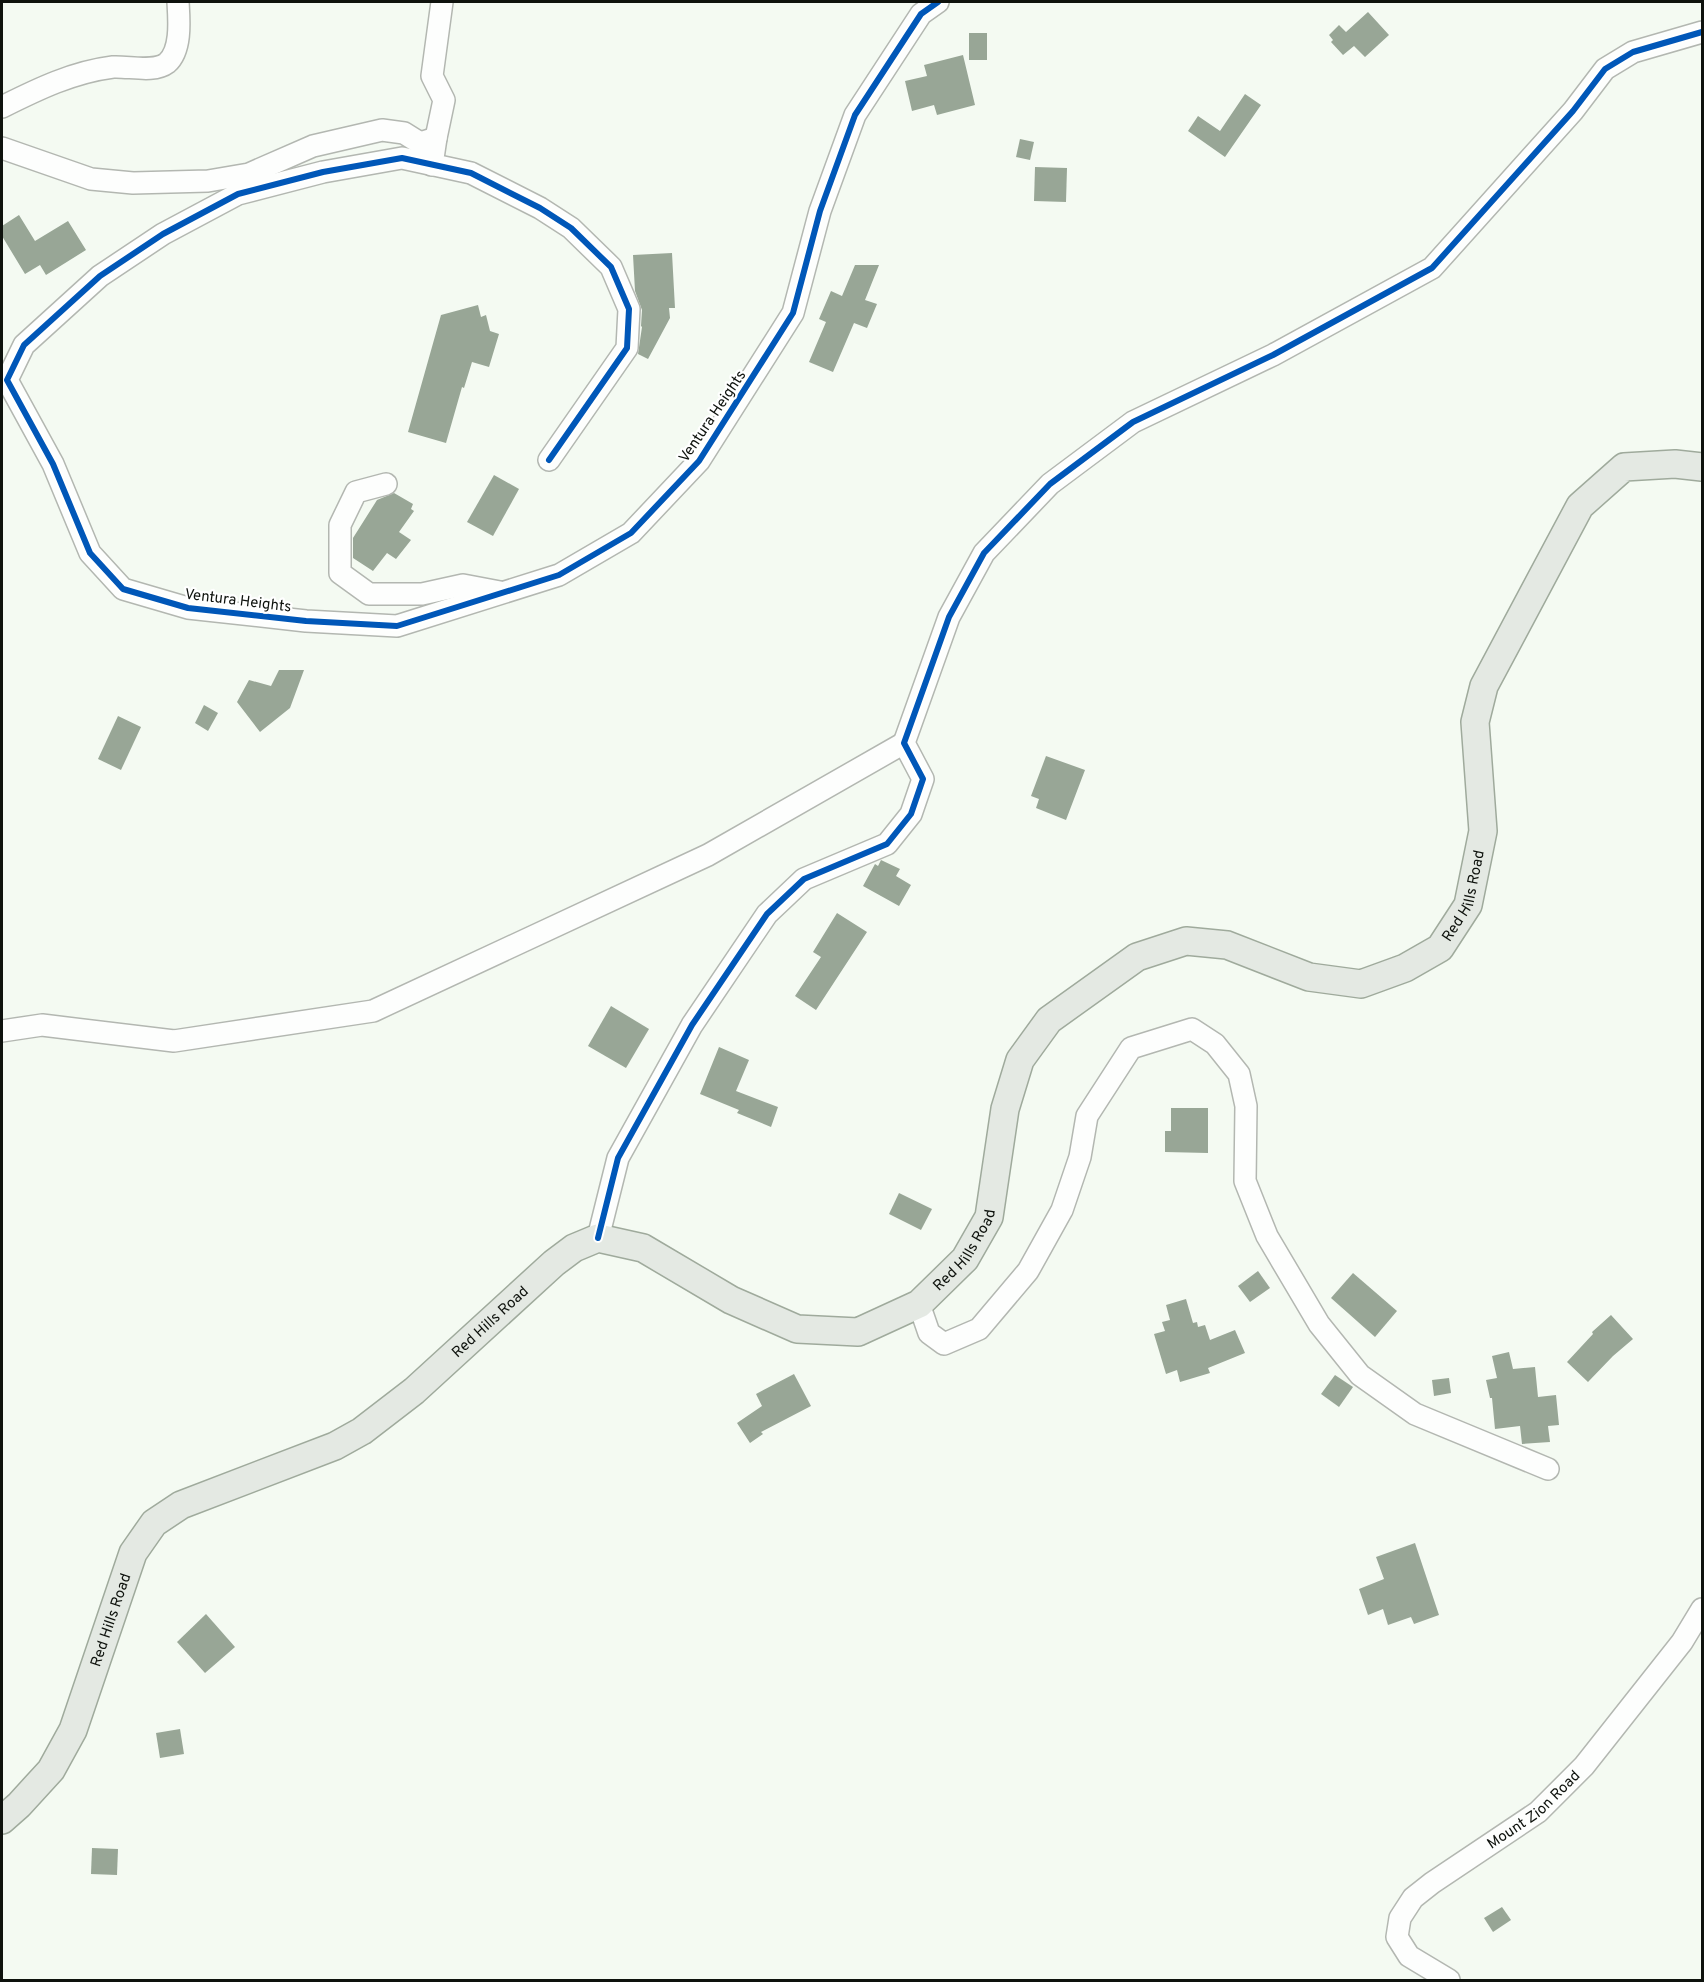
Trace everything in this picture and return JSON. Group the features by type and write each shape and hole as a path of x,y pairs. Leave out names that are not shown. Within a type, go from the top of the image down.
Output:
{"main road":[{"name":"Red Hills Road","path":"2,1820 51,1770 73,1730 133,1552 154,1522 181,1505 335,1446 362,1431 414,1391 573,1248 598,1238 643,1248 731,1300 797,1329 858,1332 919,1304 965,1259 989,1217 1005,1109 1020,1060 1049,1020 1137,957 1186,941 1227,945 1309,976 1361,984 1405,968 1440,948 1468,905 1483,831 1475,722 1484,686 1580,506 1624,467 1675,464 1702,467"}],"street":[{"path":"2,106 37,89 79,73 115,67 162,66 169,62 176,51 178,2"},
{"path":"432,165 444,100 432,76 442,2"},
{"name":"Ventura Heights","path":"549,460 627,348 629,309 611,267 571,228 540,208 471,173 402,158 323,172 238,194 163,234 100,276 24,345 4,379 53,464 90,553 123,589 188,608 306,621 397,626 559,575 631,533 699,461 793,313 820,210 855,115 921,14 938,2"},
{"path":"2,1031 42,1025 174,1041 373,1011 708,855 904,743 949,617 984,553 1050,484 1133,422 1273,355 1432,268 1573,111 1605,69 1633,51 1702,32"},
{"path":"2,148 91,179 133,183 208,181 249,174 313,146 382,130 404,133 420,143 436,138"},
{"path":"386,484 356,492 340,525 340,573 369,594 422,594 463,585 504,593"},
{"path":"598,1238 618,1158 692,1025 767,914 804,879 887,844 911,814 923,779 904,743"},
{"path":"919,1304 929,1334 944,1344 979,1329 1028,1271 1062,1209 1080,1157 1087,1116 1131,1048 1192,1029 1215,1044 1239,1074 1246,1106 1245,1181 1267,1236 1319,1324 1360,1375 1415,1414 1548,1469"},
{"name":"Mount Zion Road","path":"1449,1980 1409,1956 1397,1937 1400,1918 1413,1898 1538,1812 1584,1766 1683,1642 1702,1609"}],"building":[{"path":"1368,12 1389,35 1365,57 1354,46 1343,55 1331,42 1333,40 1329,35 1339,25 1346,32"},
{"path":"969,33 987,33 987,60 969,60"},
{"path":"963,55 975,105 937,115 934,105 912,111 905,81 927,76 924,65"},
{"path":"1245,94 1261,105 1225,157 1188,131 1198,116 1220,131"},
{"path":"1020,139 1034,142 1030,160 1016,157"},
{"path":"1035,167 1067,168 1066,202 1034,201"},
{"path":"19,215 35,241 68,221 86,250 46,275 40,265 25,274 2,236 2,226"},
{"path":"672,253 675,308 669,308 670,318 648,359 638,354 642,310 635,291 633,255"},
{"path":"855,265 879,265 865,300 877,304 867,328 854,323 833,372 809,362 826,322 819,319 831,291 842,296"},
{"path":"478,305 481,317 486,315 490,331 499,334 489,367 472,362 464,388 462,387 446,443 408,432 441,315"},
{"path":"494,475 519,489 493,536 467,522"},
{"path":"394,493 413,504 411,509 414,511 399,532 411,540 396,559 387,553 373,571 353,558 353,538 377,500"},
{"path":"279,670 304,670 290,708 260,732 237,702 249,680 271,686"},
{"path":"204,705 218,713 208,731 195,723"},
{"path":"118,716 141,727 121,770 98,759"},
{"path":"1046,756 1085,770 1066,820 1036,808 1039,799 1031,796"},
{"path":"881,860 900,869 896,876 911,885 899,906 863,886 875,864 878,866"},
{"path":"837,913 867,932 816,1010 795,996 821,957 813,952"},
{"path":"611,1006 649,1029 626,1068 588,1046"},
{"path":"719,1047 749,1060 736,1091 778,1107 771,1127 737,1113 739,1110 700,1094"},
{"path":"1171,1108 1208,1108 1208,1153 1165,1152 1165,1131 1171,1131"},
{"path":"899,1193 932,1209 921,1230 889,1214"},
{"path":"1258,1271 1270,1288 1250,1302 1238,1286"},
{"path":"1353,1273 1397,1311 1375,1337 1331,1298"},
{"path":"1186,1299 1193,1323 1197,1322 1198,1327 1205,1325 1210,1340 1235,1330 1245,1353 1208,1368 1210,1373 1180,1382 1177,1370 1166,1374 1154,1334 1165,1331 1162,1322 1170,1320 1166,1305"},
{"path":"1611,1315 1633,1339 1588,1382 1567,1362 1593,1334 1592,1332"},
{"path":"1509,1352 1513,1369 1535,1367 1538,1397 1556,1395 1559,1425 1548,1426 1550,1442 1522,1444 1520,1426 1495,1429 1492,1398 1490,1398 1486,1380 1497,1378 1492,1356"},
{"path":"794,1374 811,1406 761,1432 763,1434 750,1443 737,1423 762,1406 756,1394"},
{"path":"1335,1375 1353,1387 1339,1407 1321,1394"},
{"path":"1449,1378 1451,1393 1434,1396 1432,1380"},
{"path":"1415,1543 1439,1615 1414,1624 1411,1617 1388,1625 1383,1609 1368,1615 1359,1589 1384,1579 1376,1557"},
{"path":"206,1614 235,1647 205,1673 177,1642"},
{"path":"180,1729 184,1754 160,1758 156,1733"},
{"path":"92,1848 118,1849 117,1875 91,1874"},
{"path":"1502,1907 1511,1920 1493,1932 1484,1918"}],"cycle path":[{"path":"549,460 627,348 629,309 611,267 571,228 540,208 471,173 402,158 323,172 238,194 163,234 100,276 24,345 7,380 53,464 90,553 123,589 188,608 306,621 397,626 559,575 631,533 699,461 793,313 820,211 855,115 921,14 938,2"},
{"path":"598,1238 618,1158 692,1025 767,914 804,879 887,844 911,814 923,779 904,743 949,617 984,553 1050,484 1133,422 1273,355 1432,268 1573,111 1605,69 1633,52 1702,32"}]}
